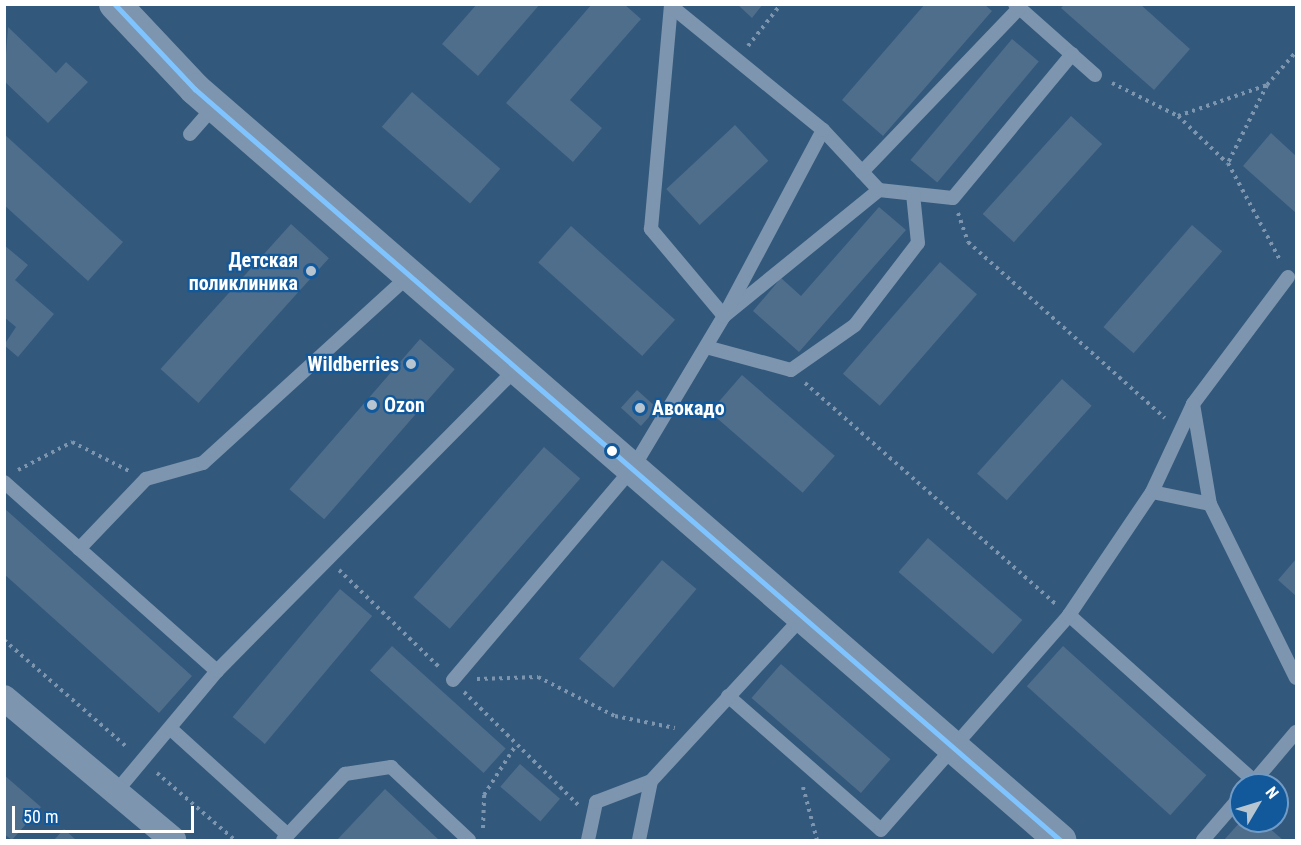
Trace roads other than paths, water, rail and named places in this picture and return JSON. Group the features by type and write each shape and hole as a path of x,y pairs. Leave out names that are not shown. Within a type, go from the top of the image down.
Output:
{"street":[{"path":"115,4 215,105 1060,840"},
{"path":"4,699 173,840"}],"lane":[{"path":"672,5 823,130 879,190 953,198 1072,54"},
{"path":"672,5 651,229 724,316"},
{"path":"862,172 1017,6 1095,75"},
{"path":"190,134 215,105"},
{"path":"453,680 633,468 724,316 823,130"},
{"path":"724,316 879,190"},
{"path":"706,347 791,370 855,325 918,243 913,194"},
{"path":"79,549 146,480 203,463 411,274"},
{"path":"728,696 880,835 954,746 1069,615 1152,492 1193,404 1288,277"},
{"path":"116,792 172,730 217,672 517,368"},
{"path":"1193,404 1210,504 1295,672"},
{"path":"9,477 79,549 217,672"},
{"path":"1152,492 1210,504"},
{"path":"1069,615 1241,773"},
{"path":"588,840 596,802 651,781 803,616"},
{"path":"172,730 286,838 345,774 391,767 469,840"},
{"path":"1261,773 1296,732"},
{"path":"639,840 651,781"},
{"path":"1203,840 1229,810"}],"place":[{"name":"Детская поликлиника","path":"311,271"},
{"name":"Wildberries","path":"411,364"},
{"name":"Ozon","path":"372,405"},
{"name":"Авокадо","path":"640,408"}]}
